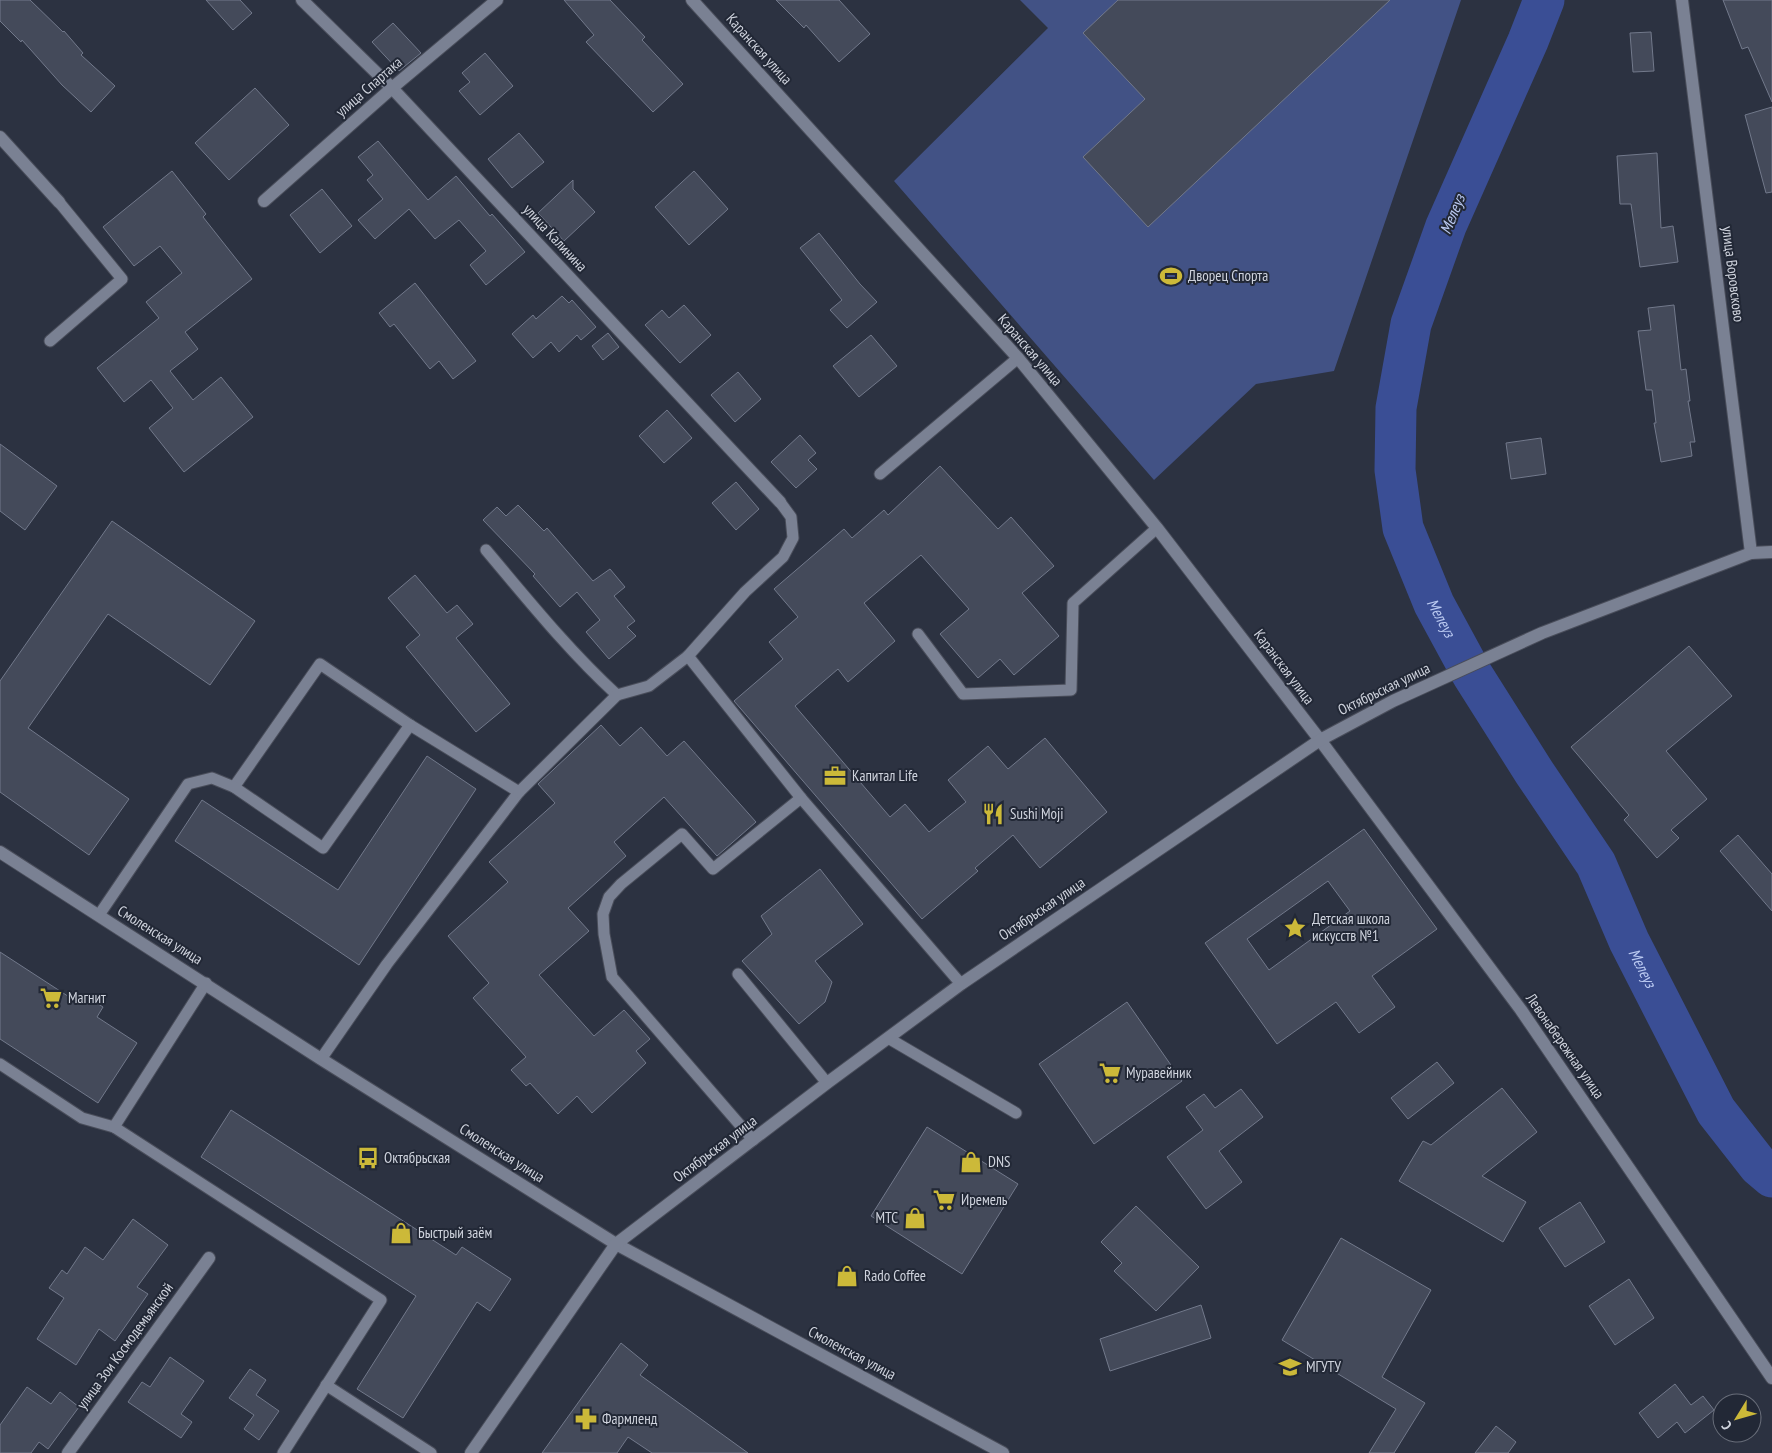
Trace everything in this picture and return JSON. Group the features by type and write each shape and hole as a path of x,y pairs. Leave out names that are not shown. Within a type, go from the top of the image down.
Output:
{"street":[{"name":"улица Калинина","path":"302,0 392,88 780,502"},
{"name":"улица Спартака","path":"264,201 392,88 497,0"},
{"name":"Каранская улица","path":"692,0 1018,358 1158,528 1320,740"},
{"name":"улица Воровсково","path":"1682,0 1751,553"},
{"path":"0,137 59,202"},
{"name":"Октябрьская улица","path":"471,1453 616,1244 827,1083 961,984 1320,740 1393,701 1542,633 1751,553 1772,552"},
{"name":"Левонабережная улица","path":"1320,740 1521,1010 1772,1378"},
{"name":"Смоленская улица","path":"0,852 616,1244 1003,1453"},
{"name":"улица Зои Космодемьянской","path":"68,1453 209,1258"}],"lane":[{"path":"50,341 122,279 59,202"},
{"path":"880,474 1018,358"},
{"path":"321,1058 387,964 519,792 617,695 649,686 688,656 745,592 783,557 793,538 791,517 780,502"},
{"path":"918,634 963,694 1071,690 1073,603 1158,528"},
{"path":"486,550 540,615 596,676 617,695"},
{"path":"688,656 801,798 961,984"},
{"path":"234,788 320,664 410,725 519,792"},
{"path":"99,916 188,784 212,778 234,788 323,848 410,725"},
{"path":"753,1140 612,977 604,934 603,914 609,897 621,884 682,834 713,869 801,798"},
{"path":"738,974 827,1083"},
{"path":"114,1127 206,983"},
{"path":"888,1038 1016,1113"},
{"path":"0,1064 82,1118 114,1127 381,1300 283,1453"},
{"path":"326,1385 431,1453"}],"shaded area":[{"name":"Дворец Спорта","path":"1020,0 1461,0 1334,371 1256,384 1154,480 894,181 1048,28"}],"building":[{"path":"0,0 30,0 64,31 83,53 81,55 115,86 91,112 62,85 22,40 21,42 0,21"},
{"path":"206,0 240,0 252,13 233,30"},
{"path":"564,0 610,0 645,37 642,40 683,84 653,112 586,42 594,35"},
{"path":"776,0 839,0 870,34 839,62 806,25 804,28"},
{"path":"1118,0 1390,0 1148,227 1083,157 1145,99 1083,33"},
{"path":"1723,0 1772,0 1772,102 1748,47 1742,49"},
{"path":"393,23 421,53 399,71 372,42"},
{"path":"1651,32 1654,71 1633,72 1630,33"},
{"path":"485,53 513,86 480,115 459,91 470,82 462,73"},
{"path":"255,88 289,125 229,180 195,143"},
{"path":"1772,107 1772,192 1766,193 1745,115"},
{"path":"519,133 544,162 512,188 488,159"},
{"path":"378,141 428,200 456,176 490,216 492,214 525,252 486,285 470,265 486,251 459,220 435,239 409,209 375,239 358,220 383,199 367,180 373,175 358,157"},
{"path":"1657,153 1661,228 1673,226 1678,262 1640,267 1631,204 1620,204 1617,156"},
{"path":"172,171 206,214 203,217 252,279 185,332 198,349 170,371 193,400 221,377 253,417 184,472 149,428 173,408 151,380 124,402 97,368 159,318 146,302 182,273 160,246 134,266 103,227"},
{"path":"694,171 728,209 689,245 655,207"},
{"path":"573,180 573,189 595,212 564,241 538,213"},
{"path":"322,189 352,226 320,253 290,215"},
{"path":"819,233 877,302 847,328 830,310 842,300 800,248"},
{"path":"415,283 476,361 453,379 439,361 430,369 394,324 390,327 379,313"},
{"path":"562,296 569,303 572,300 596,327 581,340 577,335 559,352 551,342 533,358 512,334 533,315 536,319"},
{"path":"684,305 711,335 680,363 645,325 662,310 669,318"},
{"path":"1674,305 1681,370 1686,369 1690,401 1688,401 1695,442 1690,442 1692,456 1661,462 1654,423 1656,423 1652,390 1646,390 1638,331 1651,330 1648,308"},
{"path":"608,333 619,347 603,360 592,346"},
{"path":"871,335 897,366 859,397 833,366"},
{"path":"738,372 761,399 735,422 711,395"},
{"path":"667,410 692,438 664,463 639,436"},
{"path":"800,435 816,453 808,460 817,469 796,488 771,462"},
{"path":"1541,438 1546,474 1511,479 1506,443"},
{"path":"0,444 57,486 25,530 0,511"},
{"path":"940,466 998,529 1011,517 1054,566 1022,593 1059,636 1014,675 1000,659 978,678 940,634 969,609 921,555 864,603 895,641 848,682 838,669 795,706 890,817 905,804 929,832 966,802 948,780 988,746 1008,769 1045,738 1107,812 1040,868 1013,835 975,868 978,871 922,919 734,701 783,659 769,642 798,617 774,589 844,529 852,538 884,510 888,515"},
{"path":"736,482 759,509 736,530 712,503"},
{"path":"518,505 544,531 547,528 593,581 610,569 625,587 614,596 635,621 627,627 636,636 609,659 586,632 600,620 577,592 560,607 533,576 535,574 483,520 497,507 506,516"},
{"path":"112,521 255,621 210,685 108,614 28,728 129,799 89,855 0,792 0,681"},
{"path":"415,575 447,613 457,605 473,624 456,638 510,704 476,732 406,647 420,635 388,598"},
{"path":"1689,646 1732,696 1666,751 1707,799 1671,830 1679,838 1657,858 1624,820 1629,815 1571,747"},
{"path":"601,725 620,746 641,727 667,756 684,741 756,822 717,856 664,797 614,842 626,856 568,908 589,931 539,975 594,1036 624,1010 650,1039 636,1051 646,1063 592,1113 577,1096 558,1114 530,1083 526,1086 511,1070 526,1057 473,998 489,983 448,936 508,882 489,862 555,803 538,784"},
{"path":"427,756 476,789 359,965 175,841 202,800 338,890"},
{"path":"1364,829 1437,929 1372,976 1395,1007 1359,1033 1336,1002 1277,1044 1205,943","holes":["1328,881 1350,911 1269,970 1247,939"]},
{"path":"1738,835 1772,874 1772,911 1720,851"},
{"path":"820,869 863,924 815,961 832,982 825,1002 799,1024 742,961 772,934 761,916"},
{"path":"0,952 80,1004 86,996 103,1007 97,1017 137,1043 98,1103 0,1039"},
{"name":"Муравейник","path":"1127,1002 1182,1081 1094,1144 1039,1064"},
{"path":"1437,1062 1454,1083 1408,1119 1391,1098"},
{"path":"1502,1088 1537,1132 1482,1176 1526,1202 1503,1242 1399,1181 1423,1141 1431,1145"},
{"path":"1241,1089 1263,1117 1219,1151 1242,1182 1206,1209 1167,1157 1203,1130 1186,1107 1204,1094 1215,1108"},
{"path":"231,1110 456,1255 462,1247 511,1279 490,1311 477,1302 403,1418 357,1389 416,1296 201,1157"},
{"name":"Иремель","path":"927,1127 1018,1184 962,1274 871,1216"},
{"path":"1580,1202 1605,1242 1565,1267 1539,1228"},
{"path":"1136,1206 1199,1267 1156,1311 1114,1271 1122,1263 1101,1242"},
{"path":"133,1219 168,1245 137,1287 148,1294 115,1341 99,1329 76,1365 37,1339 64,1298 49,1288 62,1270 67,1274 85,1247 103,1260"},
{"path":"1341,1238 1431,1290 1382,1377 1425,1403 1394,1453 1369,1453 1396,1409 1282,1340"},
{"path":"1629,1279 1654,1318 1615,1345 1589,1306"},
{"path":"1201,1305 1211,1338 1110,1371 1100,1339"},
{"path":"621,1343 648,1365 640,1375 748,1453 652,1453 628,1437 617,1453 542,1453"},
{"path":"170,1357 204,1381 181,1414 192,1422 181,1438 128,1402 142,1382 150,1387"},
{"path":"250,1369 266,1380 256,1395 279,1411 259,1440 244,1429 254,1415 229,1398"},
{"path":"1675,1384 1691,1405 1703,1396 1712,1407 1712,1412 1685,1433 1677,1422 1658,1438 1639,1413"},
{"path":"27,1387 51,1404 60,1392 79,1407 48,1449 39,1442 31,1453 0,1453 0,1425"},
{"path":"1496,1426 1516,1442 1508,1453 1475,1453"}],"waterway":[{"name":"Мелеуз","path":"1544,0 1528,41 1446,226 1411,324 1396,408 1395,470 1403,528 1434,604 1472,674 1534,772 1596,864 1629,941 1716,1111 1759,1166 1772,1177"}],"place":[{"name":"Дворец Спорта","path":"1171,276"},
{"name":"Капитал Life","path":"835,776"},
{"name":"Sushi Moji","path":"993,814"},
{"name":"Детская школа искусств №1","path":"1295,928"},
{"name":"Магнит","path":"51,998"},
{"name":"Муравейник","path":"1110,1073"},
{"name":"Октябрьская","path":"368,1158"},
{"name":"DNS","path":"971,1162"},
{"name":"Иремель","path":"944,1200"},
{"name":"МТС","path":"915,1218"},
{"name":"Быстрый заём","path":"401,1233"},
{"name":"Rado Coffee","path":"847,1276"},
{"name":"МГУТУ","path":"1290,1367"},
{"name":"Фармленд","path":"586,1419"}]}
